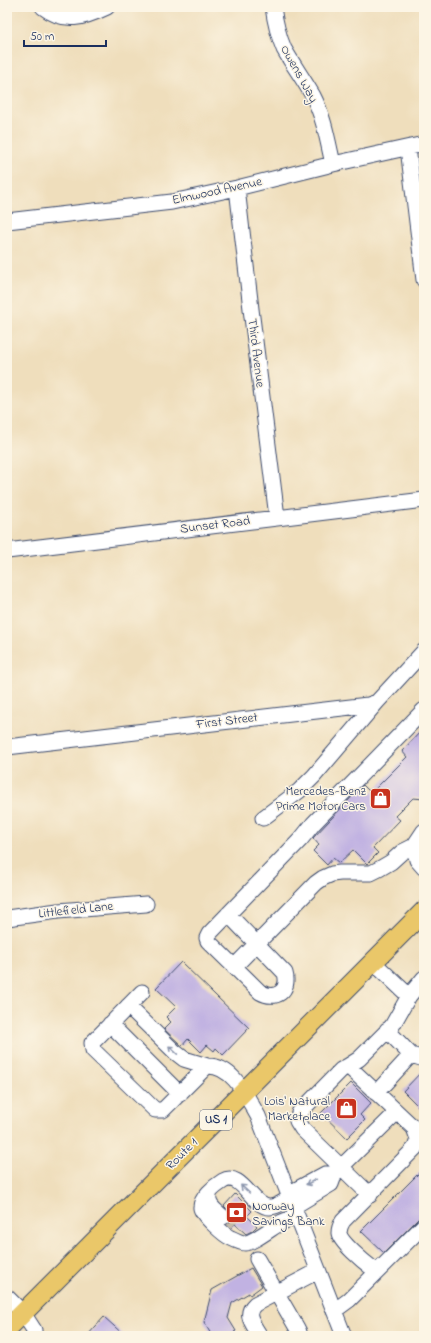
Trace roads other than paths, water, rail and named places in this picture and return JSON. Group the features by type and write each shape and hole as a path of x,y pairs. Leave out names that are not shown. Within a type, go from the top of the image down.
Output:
{"main road":[{"name":"Route 1","path":"7,1329 424,911"}],"street":[{"path":"43,7 60,17 77,18 107,7"},
{"name":"Owens Way","path":"273,7 275,24 284,48 313,96 318,108 323,122 333,164"},
{"name":"Elmwood Avenue","path":"7,220 172,202 424,144"},
{"path":"408,148 424,280"},
{"name":"Third Avenue","path":"237,188 277,517"},
{"name":"Sunset Road","path":"7,551 424,500"},
{"path":"263,818 298,791 314,776 377,702 424,651"},
{"name":"First Street","path":"7,747 368,705 377,702"},
{"path":"228,914 285,973 285,987 281,992 272,996 264,995 260,992 208,941 209,934 228,914 301,839 313,824 423,715"},
{"path":"424,831 417,860 424,868"},
{"path":"234,967 316,883 323,878 340,873 371,873 379,870 391,862 402,852 419,847"},
{"name":"Littlefield Lane","path":"7,918 64,911 146,904"},
{"path":"373,962 409,996"},
{"path":"370,1195 338,1170 302,1130 297,1121 297,1117 299,1113 341,1070 359,1059 392,1026 409,996 424,978"},
{"path":"142,992 92,1043 93,1050 155,1110 163,1110 207,1066"},
{"path":"128,1006 184,1059 207,1066 213,1066 224,1071 231,1076 244,1092 258,1116 344,1336"},
{"path":"110,1024 180,1094"},
{"path":"376,1093 418,1057 388,1030"},
{"path":"348,1066 397,1112 416,1132 418,1138 417,1145 412,1151 343,1221 340,1228 339,1232 345,1242 372,1268 375,1273"},
{"path":"292,1204 270,1207 260,1203 235,1180 228,1178 222,1181 202,1200 201,1211 227,1236 246,1242 283,1221 292,1204 325,1174 338,1170 397,1112"},
{"path":"210,1192 206,1199 205,1205 246,1242"},
{"path":"270,1207 271,1216 275,1226"},
{"path":"334,1311 349,1300 424,1225"},
{"path":"257,1259 297,1328 299,1332 298,1336"},
{"path":"260,1336 250,1317 250,1311 255,1304 318,1270"},
{"path":"7,1298 23,1313 34,1330 34,1336"}],"tunnel":[{"path":"223,1217 232,1227"}],"place":[{"name":"Mercedes-Benz Prime Motor Cars","path":"381,798"},
{"name":"Lois' Natural Marketplace","path":"346,1108"},
{"name":"Norway Savings Bank","path":"236,1213"}]}
